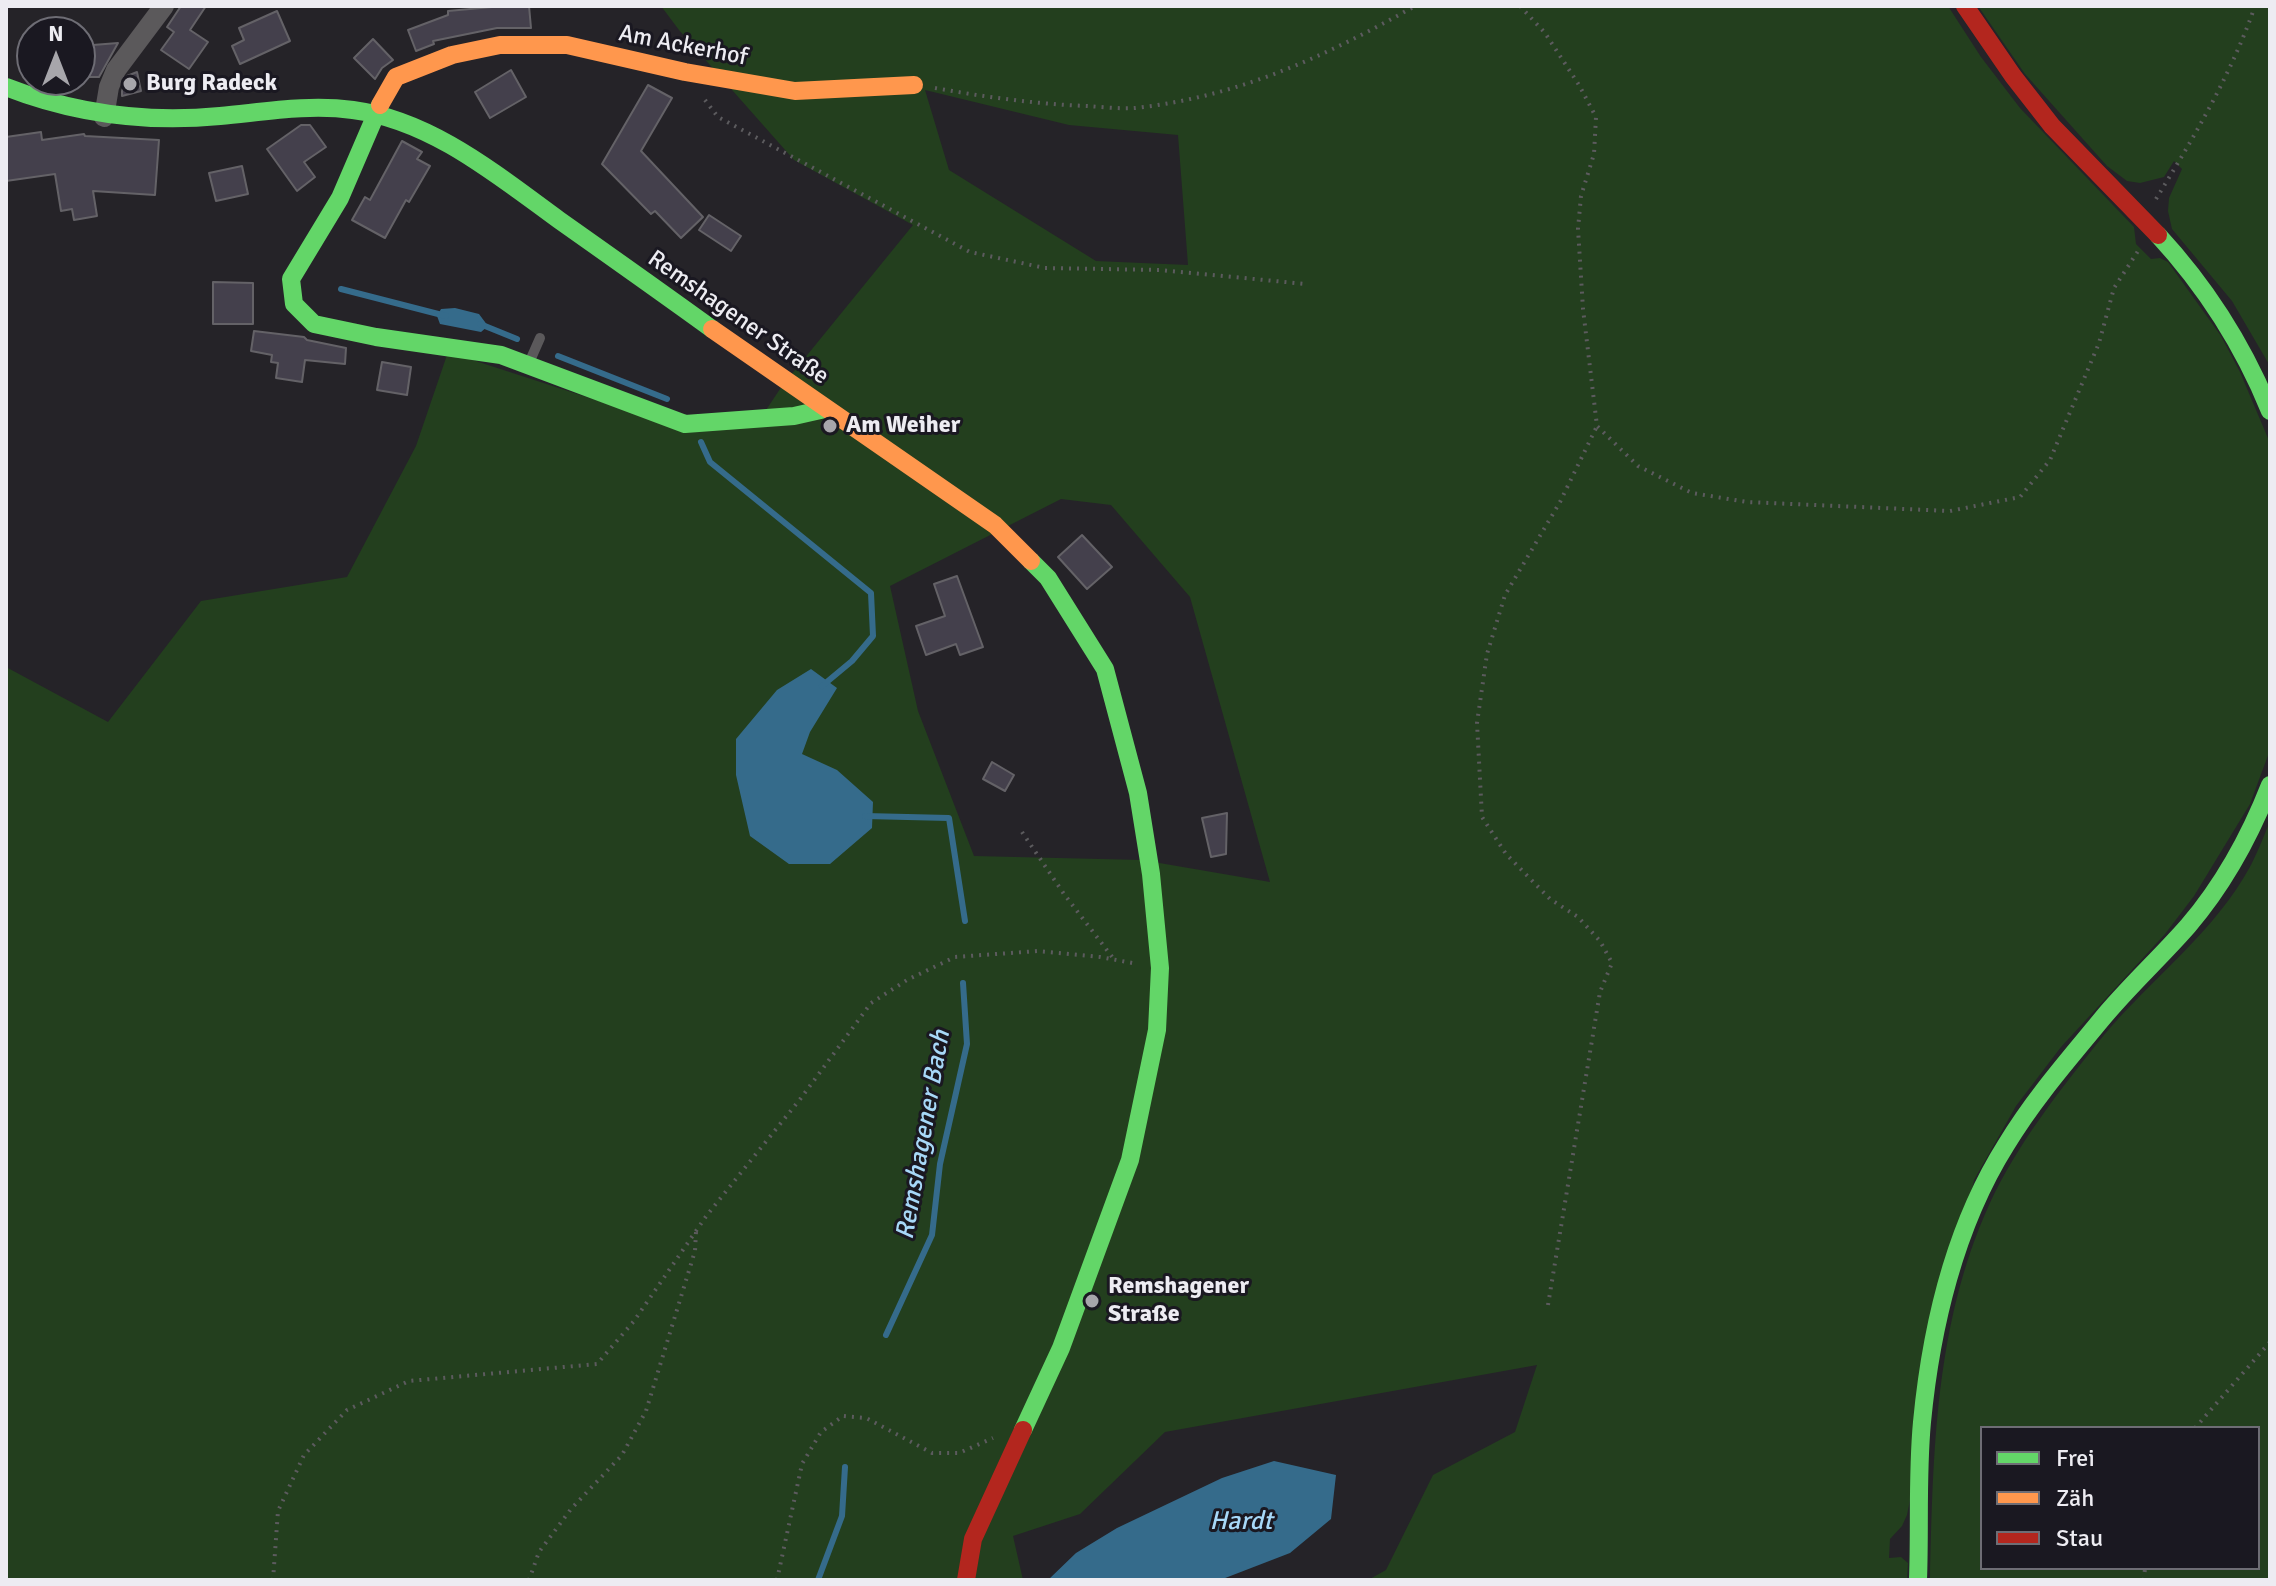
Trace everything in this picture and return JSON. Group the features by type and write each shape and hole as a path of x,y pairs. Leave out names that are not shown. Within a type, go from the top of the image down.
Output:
{"street":[{"path":"104,117 109,87 116,70 164,6"},
{"path":"1965,6 2022,92 2204,288 2240,341 2270,411"},
{"name":"Am Ackerhof","path":"374,114 396,77 452,55 500,45 567,45 685,72 795,91 914,85"},
{"name":"Remshagener Straße","path":"6,87 39,101 104,117 197,118 317,107 374,114 426,132 475,160 825,409 995,525 1048,578 1097,653 1105,669 1138,793 1151,874 1160,968 1157,1030 1130,1160 1061,1348 973,1539 966,1580"},
{"path":"374,114 340,198 291,279 294,304 314,324 376,337 501,355 685,424 794,416 825,409"},
{"path":"1918,1580 1921,1426 1926,1383 1932,1346 1967,1226 1993,1169 2024,1116 2104,1016 2200,912 2234,859 2270,785"}],"lane":[{"path":"528,365 540,338"}],"path":[{"path":"914,85 1046,104 1146,106 1215,95 1263,80 1327,52 1415,6"},
{"path":"1520,6 1545,33 1596,117 1594,154 1581,196 1578,229 1583,309 1597,426 1560,502 1505,595 1487,654 1477,723 1482,817 1506,854 1550,899 1578,917 1600,941 1612,963 1600,992 1548,1305"},
{"path":"1597,426 1638,466 1692,493 1747,502 1950,511 2020,497 2050,460 2099,343 2114,288 2140,248 2143,220 2198,130 2243,42 2255,6"},
{"path":"685,72 718,117 970,252 1045,268 1160,270 1306,284"},
{"path":"1022,832 1064,894 1115,960"},
{"path":"273,1580 278,1511 304,1455 347,1410 409,1381 597,1364 634,1321 696,1230 801,1098 871,1003 907,980 955,957 1038,951 1160,968"},
{"path":"529,1580 539,1552 571,1509 622,1455 646,1411 695,1251 696,1230"},
{"path":"2197,1426 2270,1342"},
{"path":"777,1580 802,1464 821,1432 843,1416 866,1418 932,1453 959,1453 1002,1434 1022,1433"}],"green space":[{"path":"661,6 1948,6 1981,57 2020,108 2134,227 2136,244 2151,259 2160,258 2168,262 2221,336 2270,443 2270,750 2250,804 2194,896 2165,934 2061,1047 2016,1106 1974,1180 1907,1515 1890,1539 1889,1558 1901,1557 1908,1563 1907,1580 1368,1580 1386,1570 1433,1475 1515,1432 1537,1365 1165,1432 1080,1514 1013,1536 1023,1580 6,1580 6,667 108,722 201,601 347,577 416,446 448,352 682,428 756,425 782,386 913,225 794,160","holes":["925,90 1069,125 1178,135 1188,265 1096,261 949,170","1061,499 1111,505 1190,597 1270,882 1142,860 974,856 918,711 890,586"]},
{"path":"1978,6 2270,6 2270,366 2232,301 2172,229 2169,198 2182,169 2174,161 2164,177 2140,183 2127,181 2107,166 2025,74"},
{"path":"2270,821 2270,1580 1930,1580 1936,1437 1947,1342 1971,1250 1989,1205 2027,1138 2072,1075 2123,1014 2220,912 2251,865"}],"water":[{"path":"455,308 479,314 488,326 481,332 440,324 437,316 441,309"},
{"path":"811,669 837,688 810,732 802,754 837,770 873,802 872,828 830,864 789,864 750,836 736,775 736,739 777,690"},
{"name":"Hardt","path":"1274,1461 1336,1475 1331,1519 1290,1553 1220,1580 1048,1580 1076,1553 1117,1528 1222,1478"}],"building":[{"path":"181,6 206,6 190,30 208,42 189,69 161,50 174,32 167,27"},
{"path":"529,6 531,28 497,28 433,41 434,44 416,51 408,30 448,15 448,11"},
{"path":"277,11 290,41 240,64 232,46 244,40 239,28"},
{"path":"373,39 393,60 382,68 375,79 354,58"},
{"path":"118,43 99,77 96,77 96,45"},
{"path":"511,70 526,97 490,118 475,92"},
{"name":"Burg Radeck","path":"137,72 141,91 122,96 127,76"},
{"path":"648,85 672,98 641,151 703,217 681,238 655,211 651,214 602,164"},
{"path":"301,125 310,125 326,147 304,162 315,177 297,191 267,149"},
{"path":"41,132 42,140 84,134 159,140 155,195 93,191 97,216 74,220 72,209 61,211 55,174 6,181 6,137"},
{"path":"402,141 422,152 417,159 430,166 385,238 352,220 365,197 370,200"},
{"path":"242,166 248,194 216,201 209,173"},
{"path":"709,215 741,236 731,251 699,230"},
{"path":"213,282 253,283 253,324 213,324"},
{"path":"254,331 304,337 346,348 345,364 305,360 302,382 276,378 278,363 271,362 272,355 251,351"},
{"path":"382,362 411,367 407,395 377,390"},
{"path":"1082,535 1112,567 1087,589 1058,557"},
{"path":"957,576 983,647 960,655 956,644 926,655 916,626 945,616 934,584"},
{"path":"992,762 1014,775 1005,791 983,779"},
{"path":"1227,813 1226,854 1211,857 1202,818"}],"waterway":[{"name":"Remshagener Bach","path":"341,289 446,316"},
{"name":"Remshagener Bach","path":"480,324 517,339"},
{"name":"Remshagener Bach","path":"558,356 667,399"},
{"name":"Remshagener Bach","path":"701,442 710,462 871,593 873,636 852,661 822,686"},
{"name":"Remshagener Bach","path":"865,816 949,818 965,921"},
{"name":"Remshagener Bach","path":"886,1335 932,1235 940,1164 967,1044 963,983"},
{"name":"Remshagener Bach","path":"818,1580 842,1516 845,1467"}],"traffic: fast":[{"path":"6,87 58,104 138,117 192,118 319,108 353,110 409,125 436,137 487,168 712,329"},
{"path":"380,105 340,198 291,279 294,304 314,324 376,337 501,355 685,424 794,416 825,409"},
{"path":"2158,235 2222,318 2248,363 2270,411"},
{"path":"1023,1430 1061,1348 1130,1160 1157,1030 1160,968 1151,874 1138,793 1105,669 1048,578 1031,561"},
{"path":"1918,1580 1920,1462 1926,1386 1948,1279 1973,1209 2006,1145 2039,1096 2111,1008 2188,926 2213,893 2245,841 2270,785"}],"traffic: slow":[{"path":"380,105 396,77 452,55 500,45 567,45 685,72 795,91 914,85"},
{"path":"712,329 995,525 1031,561"}],"traffic: jam":[{"path":"1965,6 2052,126 2158,235"},
{"path":"966,1580 973,1539 1023,1430"}],"place":[{"name":"Burg Radeck","path":"130,84"},
{"name":"Am Weiher","path":"830,426"},
{"name":"Remshagener Straße","path":"1092,1301"}]}
